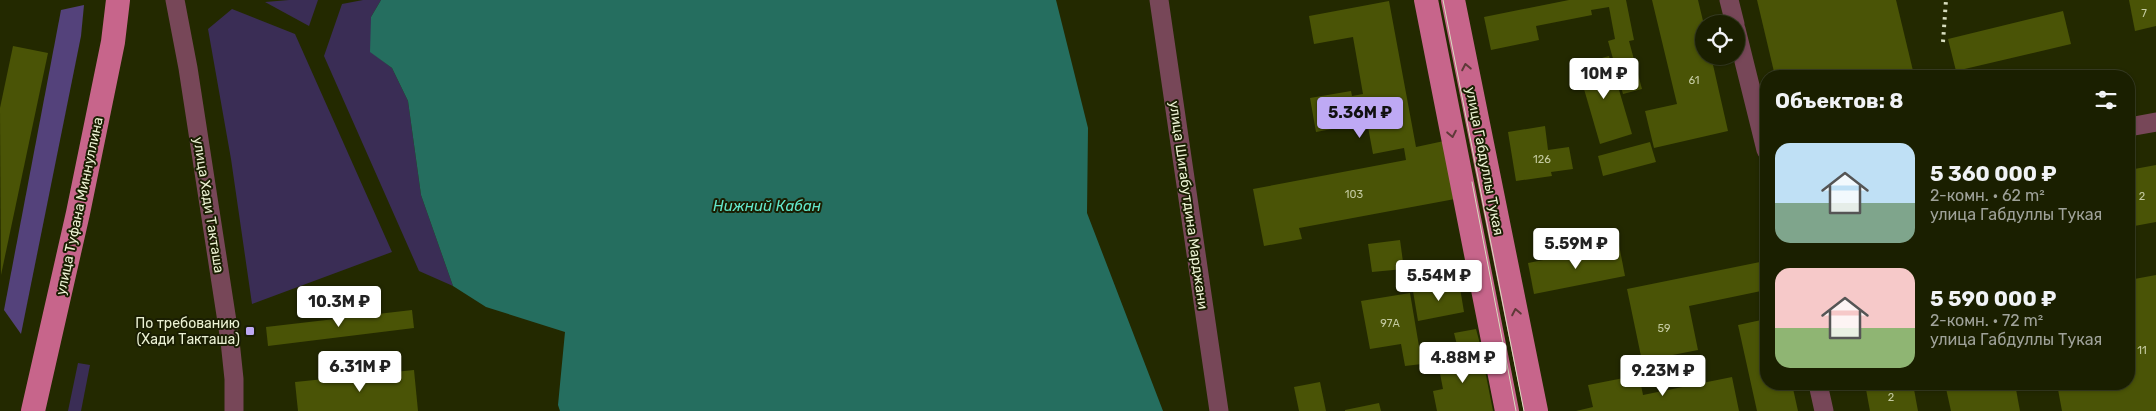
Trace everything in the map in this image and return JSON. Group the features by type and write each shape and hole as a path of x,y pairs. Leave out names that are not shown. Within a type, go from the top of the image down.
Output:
{"main road":[{"name":"улица Туфана Миннуллина","path":"33,411 78,213 113,42 118,0"},
{"name":"улица Габдуллы Тукая","path":"1426,0 1508,411"},
{"name":"улица Габдуллы Тукая","path":"1453,0 1536,411"}],"street":[{"name":"улица Хади Такташа","path":"175,0 188,68 230,341 234,379 234,411"},
{"name":"улица Шигабутдина Марджани","path":"1159,0 1218,411"},
{"path":"1729,0 1733,15"},
{"path":"1745,65 1760,126"},
{"path":"2135,126 2156,122"},
{"path":"1819,390 1824,411"}],"shaded area":[{"path":"318,0 309,26 265,2"},
{"path":"363,0 381,0 371,17 371,52 392,68 408,101 421,195 453,286 419,271 324,56 342,4"},
{"path":"84,5 81,36 21,334 4,310 61,10"},
{"path":"232,9 295,34 392,252 252,304 231,159 208,29"},
{"path":"78,363 90,365 81,411 68,411"}],"water":[{"name":"Нижний Кабан","path":"381,0 1056,0 1088,128 1087,213 1163,411 560,411 558,405 565,332 486,307 453,286 421,195 408,101 392,68 370,52 371,17"}],"building":[{"path":"1569,0 1626,0 1634,40 1629,41 1642,89 1623,94 1608,41 1615,39 1609,7 1591,10 1592,15 1536,26 1539,40 1491,50 1484,17"},
{"path":"1652,0 1698,0 1702,15 1695,15 1695,65 1713,65 1728,131 1654,148 1645,111 1677,104"},
{"path":"1757,0 1896,0 1913,70 1774,70"},
{"path":"2129,0 2156,0 2156,26 2135,31"},
{"path":"1389,1 1416,147 1444,141 1455,199 1299,228 1302,239 1264,246 1253,189 1406,160 1404,148 1373,154 1366,116 1358,118 1359,124 1316,132 1310,98 1351,91 1352,96 1363,94 1353,37 1314,44 1309,16"},
{"path":"2063,11 2071,44 1956,70 1948,39"},
{"path":"13,46 48,53 1,275 0,108"},
{"path":"1609,56 1632,134 1600,144 1577,65"},
{"path":"1545,126 1548,150 1569,147 1573,169 1551,172 1552,176 1516,181 1508,132"},
{"path":"1650,142 1656,162 1603,176 1598,156"},
{"path":"2156,165 2156,222 2135,226 2135,169"},
{"path":"1400,240 1404,269 1372,272 1368,244"},
{"path":"1619,245 1625,276 1534,294 1528,263"},
{"path":"1760,262 1760,291 1689,306 1698,350 1642,361 1627,289"},
{"path":"2156,275 2156,411 2062,411 2058,390 2135,390 2135,279"},
{"path":"1459,282 1464,312 1418,321 1413,291"},
{"path":"1410,293 1422,364 1405,366 1401,344 1370,349 1361,301"},
{"path":"412,310 414,328 268,346 266,327"},
{"path":"1760,320 1760,390 1793,390 1798,411 1757,411 1738,325"},
{"path":"1476,329 1480,344 1458,349 1454,333"},
{"path":"1481,350 1493,411 1437,411 1433,391 1443,389 1437,358"},
{"path":"414,370 418,411 298,411 295,382"},
{"path":"1639,375 1643,395 1732,377 1739,411 1576,411 1593,407 1588,385"},
{"path":"1320,382 1326,411 1299,411 1294,387"},
{"path":"1866,390 1914,390 1918,411 1870,411"},
{"path":"1946,390 2016,390 2020,411 1951,411"},
{"path":"1379,403 1381,411 1345,411 1345,410"}],"tram line":[{"path":"1443,0 1524,411"},
{"path":"1472,182 1516,411"}],"railway":[{"path":"1943,42 1946,0"}],"place":[{"name":"По требованию (Хади Такташа)","path":"250,331"}]}
